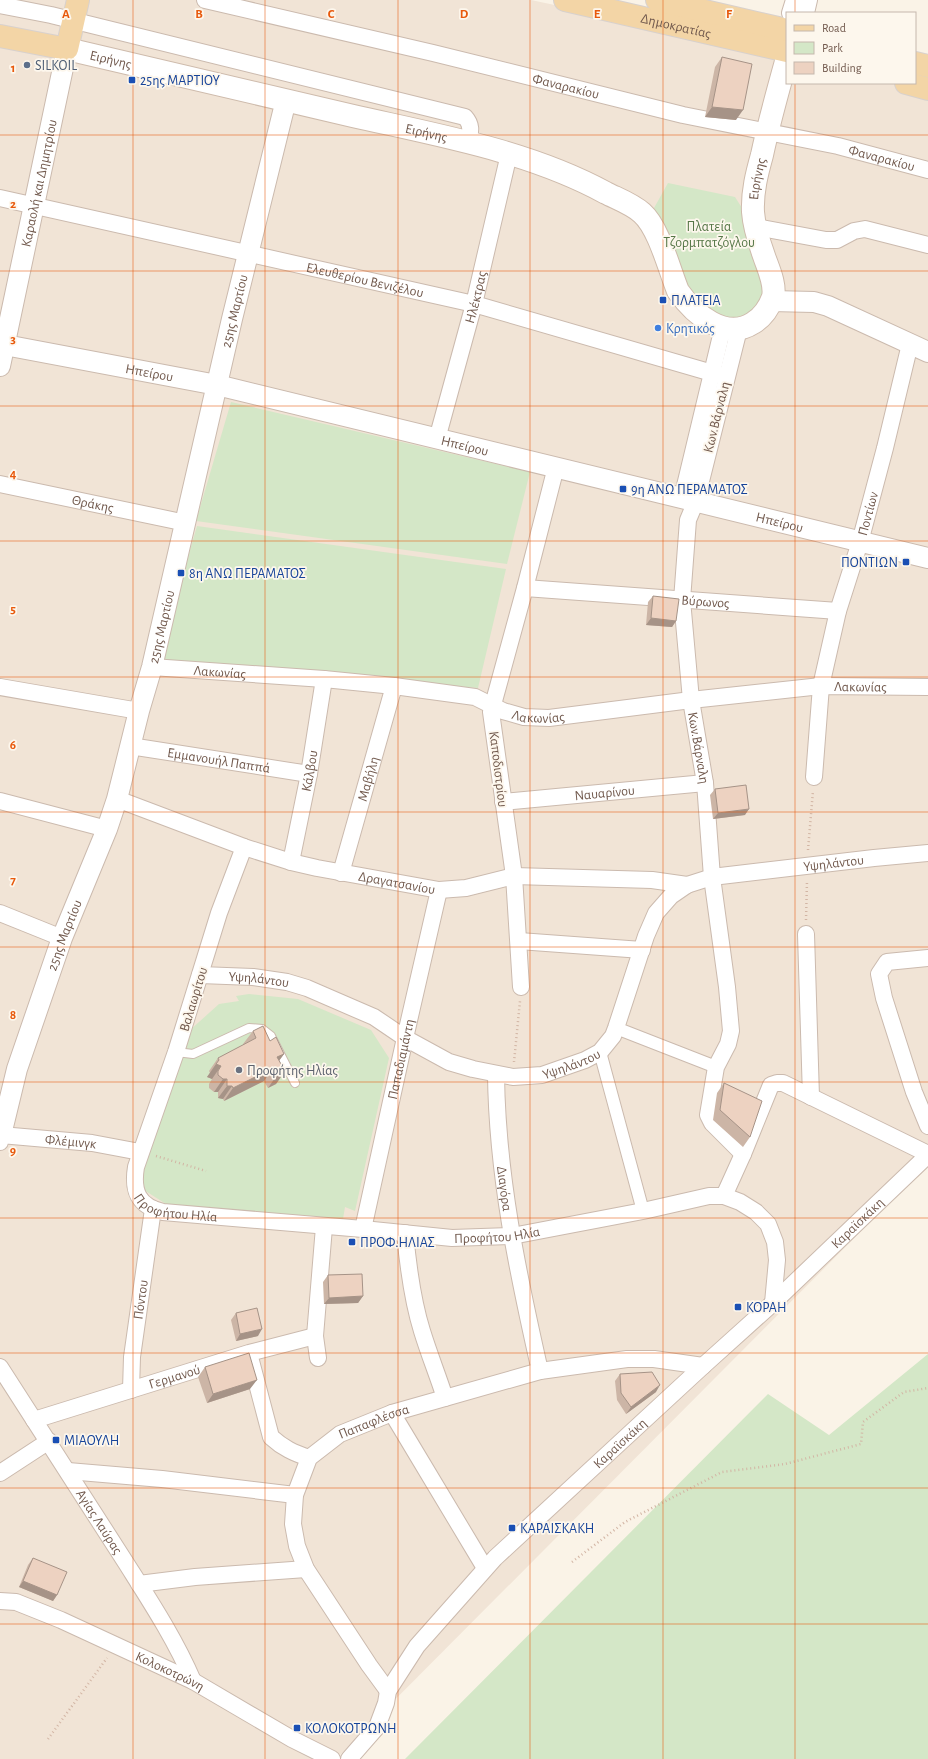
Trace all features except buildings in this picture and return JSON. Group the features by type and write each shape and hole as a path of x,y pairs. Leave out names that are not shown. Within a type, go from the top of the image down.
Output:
{"main road":[{"name":"Δημοκρατίας","path":"565,0 786,51"},
{"name":"Δημοκρατίας","path":"657,0 786,27"},
{"name":"Καραολή και Δημητρίου","path":"67,49 76,10"},
{"name":"Ειρήνης","path":"0,36 67,49 468,143 559,170 579,179 642,213 656,233 678,291 683,298 703,319 731,328"},
{"name":"Ειρήνης","path":"771,301 773,287 753,212 754,198 767,132 786,62"},
{"path":"916,63 928,66"},
{"path":"910,84 928,89"},
{"path":"731,328 748,327 763,315 771,301"}],"street":[{"path":"25,0 51,14"},
{"name":"Φαναρακίου","path":"205,0 433,53 683,115 838,146 928,170"},
{"path":"791,12 794,0"},
{"path":"806,12 809,0"},
{"path":"0,5 51,14 76,10 465,118 470,122 471,129 468,143"},
{"name":"Καραολή και Δημητρίου","path":"0,366 2,344 34,206 67,49"},
{"name":"25ης Μαρτίου","path":"0,1137 17,1069 62,938 107,829 117,799 139,711 152,667 217,385 286,100"},
{"name":"Ηλέκτρας","path":"437,439 474,304 509,154"},
{"name":"Ελευθερίου Βενιζέλου","path":"0,198 474,304 719,376"},
{"path":"756,227 826,240 837,240 854,231 865,229 928,245"},
{"path":"771,301 814,302 928,352"},
{"name":"Κων.Βάρναλη","path":"731,328 689,500 682,600 691,700 705,783 712,877 727,987 731,1030 728,1044 716,1067 708,1114 712,1123 744,1154"},
{"name":"Ηπείρου","path":"2,344 217,385 928,558"},
{"name":"Ποντίων","path":"814,777 821,686 838,612 860,542 885,448 910,344"},
{"name":"Καποδιστρίου","path":"521,986 514,876 491,712 556,467"},
{"name":"Θράκης","path":"0,484 186,523"},
{"name":"Βύρωνος","path":"525,588 838,612"},
{"name":"Λακωνίας","path":"152,667 324,679 394,686 475,697 503,711 524,717 549,718 691,700 821,686 928,686"},
{"name":"Κάλβου","path":"291,862 309,774 324,679"},
{"name":"Μαβήλη","path":"341,872 394,686"},
{"path":"0,687 139,711"},
{"name":"Εμμανουήλ Παππά","path":"130,746 309,774"},
{"name":"Ναυαρίνου","path":"503,802 705,783"},
{"name":"Δραγατσανίου","path":"117,799 244,847 291,862 439,890 466,888 514,876 652,880 686,884"},
{"path":"0,801 107,829"},
{"name":"Βαλαωρίτου","path":"140,1152 176,1052 219,913 244,847"},
{"name":"Υψηλάντου","path":"200,975 247,977 287,982 307,988 374,1017 404,1038 449,1062 513,1077 542,1075 585,1060 600,1052 616,1028 656,913 671,896 686,884 712,877 928,853"},
{"name":"Παπαδιαμάντη","path":"363,1229 404,1038 439,890"},
{"path":"0,913 62,938"},
{"path":"806,934 811,1097"},
{"path":"519,941 642,950"},
{"path":"928,958 887,962 879,974 880,985 914,1092 928,1126"},
{"path":"616,1028 716,1067"},
{"path":"600,1052 643,1211"},
{"name":"Διαγόρα","path":"496,1074 497,1116 512,1236 540,1371"},
{"path":"724,1196 744,1154 771,1085 777,1083 782,1083 928,1155"},
{"name":"Φλέμινγκ","path":"0,1137 92,1143 140,1152"},
{"name":"Προφήτου Ηλία","path":"140,1152 135,1172 136,1189 139,1198 152,1209 163,1212 452,1238 512,1236 643,1211 709,1196 724,1196 740,1202 756,1212 768,1224 775,1242 777,1260 773,1303"},
{"name":"Καραϊσκάκη","path":"349,1759 377,1727 386,1703 388,1691 417,1646 485,1568 702,1366 773,1303 928,1155"},
{"name":"Πόντου","path":"131,1390 132,1357 152,1209"},
{"path":"318,1358 315,1336 324,1226"},
{"path":"405,1233 407,1262 422,1331 446,1398"},
{"name":"Γερμανού","path":"34,1420 249,1353 315,1336"},
{"path":"249,1353 271,1437 285,1448 309,1458 295,1495 293,1524 297,1546 306,1569 369,1665 388,1691"},
{"name":"Παπαφλέσσα","path":"309,1458 340,1434 392,1413 540,1371 627,1359 654,1359 702,1366"},
{"name":"Αγίας Λαύρας","path":"0,1367 49,1441 139,1584 182,1654 193,1681"},
{"path":"392,1413 485,1568"},
{"path":"0,1473 49,1441"},
{"path":"68,1471 162,1479 295,1495"},
{"path":"139,1584 195,1577 306,1569"},
{"name":"Κολοκοτρώνη","path":"0,1601 16,1602 61,1620 193,1681 292,1739 332,1759"}],"lane":[{"path":"176,1052 193,1054 249,1028 262,1030 271,1036 295,1083"}],"path":[{"path":"513,1077 521,986"},
{"path":"140,1152 206,1171"},
{"path":"572,1562 625,1522 722,1472 785,1464 861,1444 863,1422 904,1392 928,1388"},
{"path":"48,1739 116,1646"}],"shaded area":[{"path":"0,0 531,0 748,46 786,56 786,84 897,84 928,92 928,1164 336,1759 0,1759"}],"green space":[{"name":"Πλατεία Τζορμπατζόγλου","path":"668,183 735,197 744,211 762,288 762,298 751,315 722,321 696,298 687,285 654,208"},
{"path":"231,402 530,472 507,564 196,521"},
{"path":"197,526 506,569 478,688 158,660"},
{"path":"249,994 298,999 371,1030 389,1058 355,1211 345,1207 343,1219 166,1204 144,1190 143,1169 189,1031 219,1004 239,1001 236,996"},
{"path":"928,1354 928,1759 405,1759 768,1394 829,1435"}],"place":[{"name":"SILKOIL","path":"27,65"},
{"name":"25ης ΜΑΡΤΙΟΥ","path":"132,80"},
{"name":"ΠΛΑΤΕΙΑ","path":"663,300"},
{"name":"Κρητικός","path":"658,328"},
{"name":"9η ΑΝΩ ΠΕΡΑΜΑΤΟΣ","path":"623,489"},
{"name":"ΠΟΝΤΙΩΝ","path":"906,562"},
{"name":"8η ΑΝΩ ΠΕΡΑΜΑΤΟΣ","path":"181,573"},
{"name":"Προφήτης Ηλίας","path":"239,1070"},
{"name":"ΠΡΟΦ.ΗΛΙΑΣ","path":"352,1242"},
{"name":"ΚΟΡΑΗ","path":"738,1307"},
{"name":"ΜΙΑΟΥΛΗ","path":"56,1440"},
{"name":"ΚΑΡΑΙΣΚΑΚΗ","path":"512,1528"},
{"name":"ΚΟΛΟΚΟΤΡΩΝΗ","path":"297,1728"}]}
